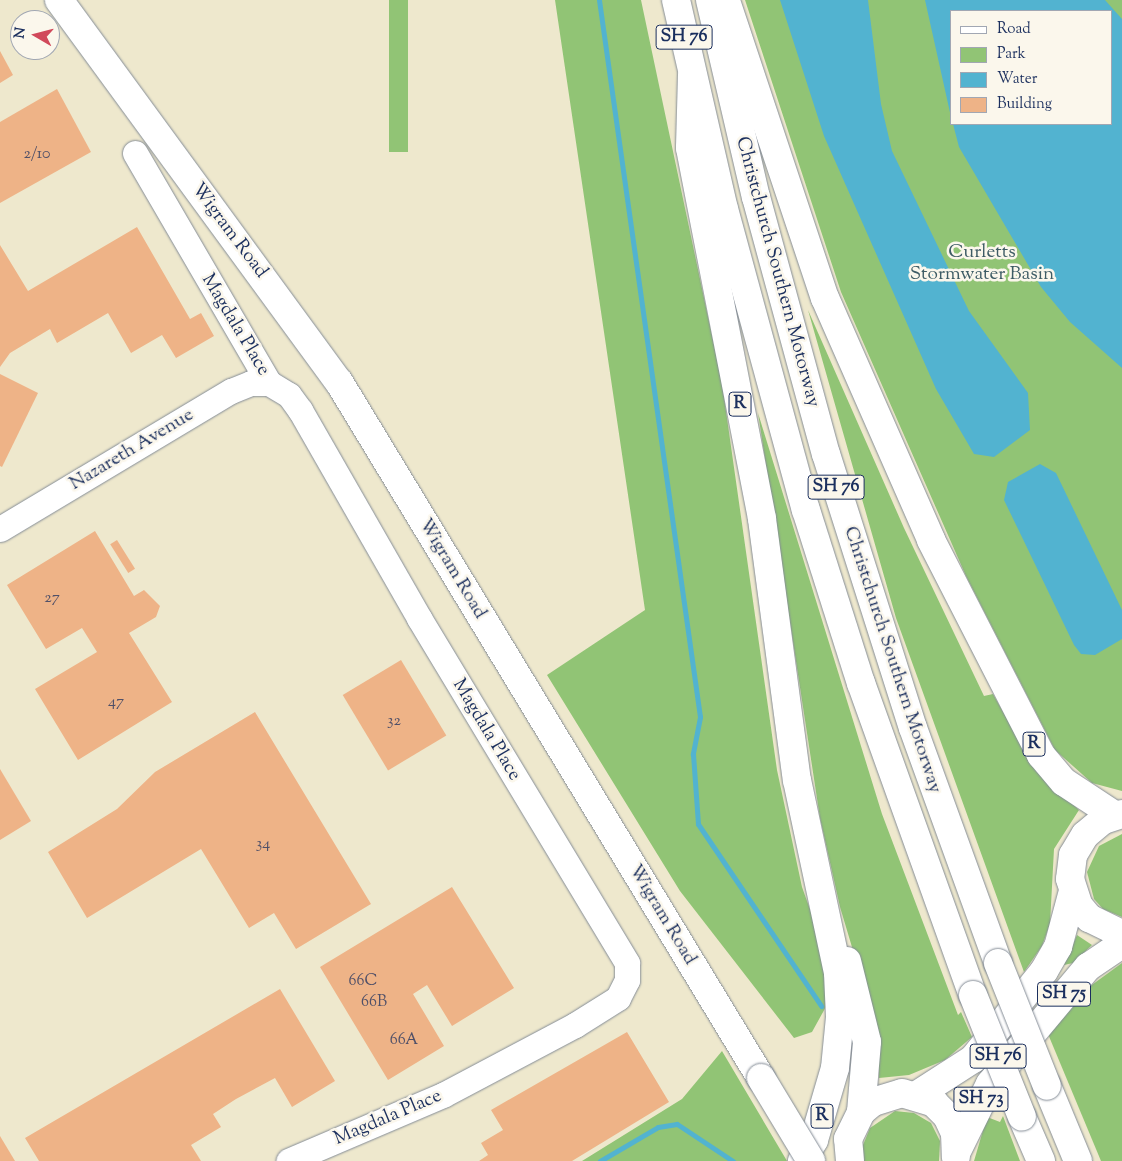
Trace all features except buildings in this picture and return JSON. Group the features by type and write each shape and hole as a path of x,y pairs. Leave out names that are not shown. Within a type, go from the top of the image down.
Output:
{"main road":[{"name":"Wigram Road","path":"59,0 339,382 811,1161"},
{"name":"Christchurch Southern Motorway","path":"676,0 692,75 755,331 806,510 864,692 973,995 1041,1161"},
{"name":"Christchurch Southern Motorway","path":"710,0 758,206 826,454 913,728 998,963 1078,1161"},
{"name":"R","path":"726,0 825,298 931,540 1040,755 1064,782 1118,814"},
{"name":"R","path":"692,75 690,148 762,519 797,780 827,908 840,1017 825,1108 802,1161"},
{"name":"SH 75","path":"1003,1023 1052,959 1072,891 1071,867 1078,844 1093,826 1118,814"},
{"path":"1072,891 1089,918 1122,934"},
{"path":"827,908 865,1022 868,1060 861,1112"},
{"name":"SH 75","path":"1015,1053 1088,967 1122,944"},
{"name":"SH 73","path":"917,1095 960,1070 1003,1023"},
{"name":"SH 73","path":"956,1156 980,1100 1015,1053"},
{"path":"847,1159 853,1124 861,1112 887,1095 917,1095 947,1116 956,1156"}],"street":[{"name":"Magdala Place","path":"134,153 269,383 290,395 300,410 628,972 618,998 576,1025 443,1095 288,1161"},
{"name":"Nazareth Avenue","path":"0,529 231,391 251,383 269,383"}],"green space":[{"path":"389,0 408,0 408,152 389,152"},
{"path":"555,0 641,0 722,383 777,770 802,887 822,943 828,1003 812,1032 794,1038 680,891 547,675 645,610"},
{"name":"Curletts Stormwater Basin","path":"745,0 1122,0 1122,791 1092,783 1055,750 966,576 841,292"},
{"path":"808,310 904,528 984,696 993,694 1036,771 1079,810 1054,849 1050,924 1042,946 1024,972 896,618"},
{"path":"758,413 882,814 958,1015 961,1012 972,1037 945,1060 909,1075 879,1078 878,1034 840,907 820,818"},
{"path":"1122,834 1122,917 1103,909 1094,899 1087,872 1099,846"},
{"path":"1077,935 1092,945 1073,963 1064,965"},
{"path":"1122,963 1122,1161 1101,1161 1048,1034 1089,987"},
{"path":"722,1051 787,1161 582,1161 682,1099"},
{"path":"895,1111 914,1113 931,1123 940,1141 939,1161 864,1161 863,1145 870,1128"},
{"path":"1003,1116 1020,1161 974,1161 987,1117 1000,1122"}],"water":[{"path":"780,0 868,0 881,104 892,151 969,311 1028,393 1030,430 994,457 974,454 936,389 824,136"},
{"path":"925,0 1105,0 1122,19 1122,368 1070,322 1041,287 959,147 953,125 1112,125 1112,10 950,10 950,112"},
{"path":"1040,464 1056,473 1122,610 1122,639 1095,655 1081,654 1074,645 1004,500 1008,482"}],"waterway":[{"path":"599,0 700,717 693,754 698,824 821,1006"},
{"path":"600,1161 658,1127 677,1124 733,1161"}]}
